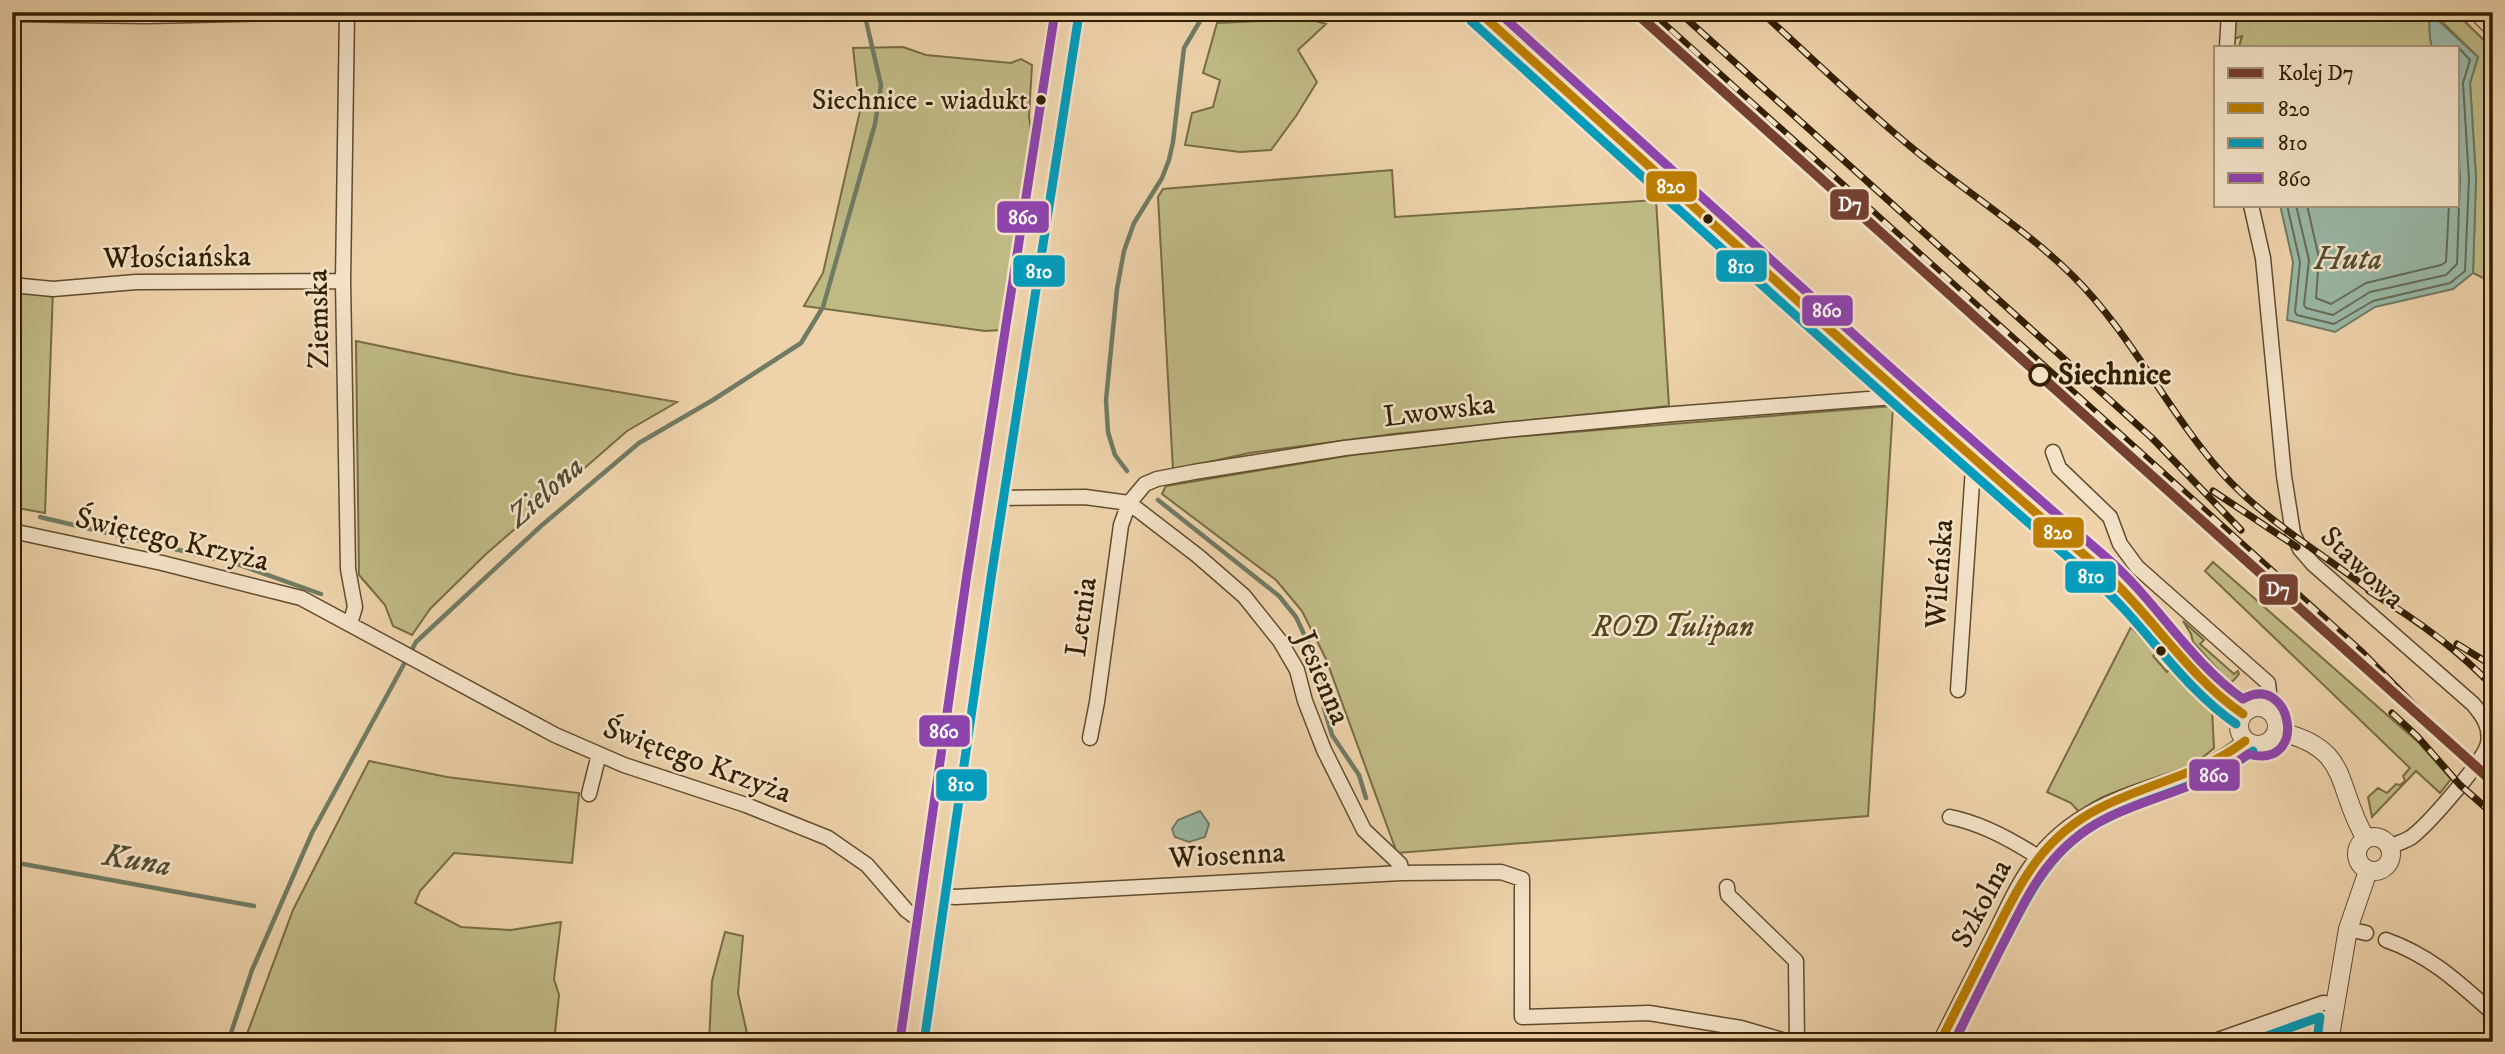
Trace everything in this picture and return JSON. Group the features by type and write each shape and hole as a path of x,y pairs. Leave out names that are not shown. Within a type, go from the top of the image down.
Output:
{"main road":[{"path":"912,1042 1067,12"},
{"path":"2481,12 2493,24"}],"street":[{"path":"12,14 147,16 327,12"},
{"name":"Ziemska","path":"347,12 344,281 348,569 355,607 350,624"},
{"path":"1479,12 1978,463 2111,578 2185,661 2227,703 2243,714"},
{"path":"2227,46 2229,12"},
{"name":"Stawowa","path":"2251,206 2263,258 2284,476 2293,533 2300,549 2313,565 2473,704 2483,716 2489,734 2484,756 2460,785 2413,836 2389,846"},
{"name":"Włościańska","path":"12,285 53,289 136,282 344,281"},
{"name":"Lwowska","path":"1129,503 1145,484 1157,479 1345,448 1674,414 1894,397 1902,393"},
{"path":"2053,452 2059,468 2110,517 2120,544 2137,567 2268,683 2265,708"},
{"name":"Wileńska","path":"1958,690 1973,468 1978,463"},
{"path":"992,498 1085,497 1129,503"},
{"name":"Letnia","path":"1090,738 1121,525 1129,503"},
{"name":"Jesienna","path":"1129,503 1198,556 1244,596 1265,620 1297,670 1305,701 1324,750 1364,830 1400,863 1402,873"},
{"name":"Świętego Krzyża","path":"12,531 163,563 301,598 555,735 624,765 746,805 828,838 867,865 906,910 915,916 930,918"},
{"path":"2253,707 2265,708 2275,717 2277,731 2272,739 2264,744 2254,745 2245,741 2239,728 2243,714 2253,707"},
{"path":"2277,731 2309,741 2326,753 2336,765 2366,839"},
{"name":"Szkolna","path":"1940,1042 2015,894 2038,857 2057,837 2080,818 2112,802 2209,767 2245,741"},
{"path":"589,794 599,754"},
{"path":"1950,817 1965,820 2038,857"},
{"path":"2379,838 2389,846 2391,855 2384,869 2368,871 2357,859 2360,844 2366,839 2379,838"},
{"path":"2329,1042 2348,929 2368,871"},
{"name":"Wiosenna","path":"934,894 955,897 1402,873 1501,872 1522,880 1522,1017 1649,1013 1721,1024 1789,1042"},
{"path":"1727,887 1728,895 1796,961 1797,1042"},
{"path":"2348,929 2366,933"},
{"path":"2386,940 2406,946 2436,964 2493,1013"},
{"path":"2212,1042 2323,1003 2334,1004"}],"green space":[{"path":"2236,12 2429,12 2432,46 2239,46 2242,36 2234,39"},
{"path":"2432,12 2455,12 2493,49 2493,283 2473,273 2476,178 2470,83 2478,57"},
{"path":"1308,19 1326,24 1298,50 1317,82 1271,150 1240,152 1185,145 1192,113 1213,107 1220,80 1203,73 1217,23"},
{"path":"903,47 926,55 1011,63 1021,59 1032,65 1029,116 1032,141 1001,330 985,331 804,306 823,273 860,111 853,48"},
{"path":"1392,170 1395,217 1656,200 1669,406 1393,434 1249,453 1173,470 1158,197 1163,189"},
{"path":"12,288 53,289 45,513 12,507"},
{"path":"356,341 519,375 677,402 627,431 486,554 430,609 412,635 393,626 385,605 359,575"},
{"name":"ROD Tulipan","path":"1893,406 1868,816 1397,853 1326,659 1302,611 1276,580 1162,494 1166,486 1352,455 1511,437"},
{"path":"2213,562 2419,743 2451,779 2440,793 2416,771 2372,817 2368,797 2378,788 2387,793 2396,784 2400,785 2405,781 2403,776 2410,768 2205,571"},
{"path":"2183,621 2204,640 2200,644 2234,674 2238,671 2239,674 2233,681 2228,681 2193,642"},
{"path":"2131,627 2156,653 2153,656 2167,672 2170,669 2189,690 2212,709 2214,748 2189,766 2117,791 2079,812 2071,803 2047,792"},
{"path":"369,761 447,777 579,793 572,863 454,853 420,891 415,903 461,927 511,930 561,922 554,979 559,995 554,1042 244,1042 293,910"},
{"path":"725,932 743,936 738,993 749,1042 709,1042 712,981"}],"water":[{"name":"Huta","path":"2429,12 2478,57 2470,83 2476,178 2473,273 2453,289 2375,307 2335,332 2287,320 2293,262 2280,206 2460,206 2460,46 2432,46"},
{"path":"1200,811 1209,824 1205,837 1189,842 1175,837 1172,829 1178,820"}],"waterway":[{"name":"Zielona","path":"228,1042 252,970 312,833 416,642 541,526 639,443 713,400 801,343 823,307 875,124 881,85 864,12"},
{"path":"1127,471 1115,455 1108,432 1106,400 1117,289 1124,251 1134,223 1162,178 1169,160 1184,48 1203,16"},
{"path":"1158,500 1279,596 1296,617 1323,682 1324,708 1332,735 1359,775 1366,798"},
{"path":"40,517 217,559"},
{"path":"234,563 321,594"},
{"name":"Kuna","path":"12,862 254,906"}],"railway":[{"path":"1651,12 2361,651 2459,751"},
{"path":"1679,12 2152,438 2241,530"},
{"path":"1761,12 1892,131 2013,225 2072,275 2113,322 2202,449 2222,473 2257,507 2375,594"},
{"path":"2213,491 2297,547"},
{"path":"2369,591 2434,634 2465,659 2493,687"},
{"path":"2457,644 2493,666"},
{"path":"2392,713 2417,736 2460,785 2493,814"}],"rail line":[{"name":"D7","path":"1635,12 2493,782"}],"transit line":[{"name":"860","path":"900,1040 967,574 1055,12"},
{"name":"820","path":"1479,12 1865,361 2098,567 2135,603 2204,681 2243,714"},
{"name":"860","path":"1498,12 1877,356 2108,559 2224,685 2243,699 2260,694 2273,698 2282,709 2287,722 2287,737 2280,749 2268,755 2248,754 2215,775 2107,818 2088,829 2057,855 2024,904 1954,1042"},
{"name":"810","path":"924,1042 991,578 1079,14"},
{"name":"810","path":"1471,21 1858,371 2111,595 2197,691 2236,724"},
{"name":"820","path":"1940,1042 2013,898 2048,847 2080,820 2100,808 2192,771 2245,741"},
{"name":"810","path":"1954,1042 2023,906 2044,872 2069,843 2103,820 2216,774 2253,751"},
{"name":"810","path":"2250,1042 2320,1017 2317,1040"}],"place":[{"name":"Siechnice - wiadukt","path":"1041,100"},
{"name":"Siechnice","path":"2040,375"}]}
